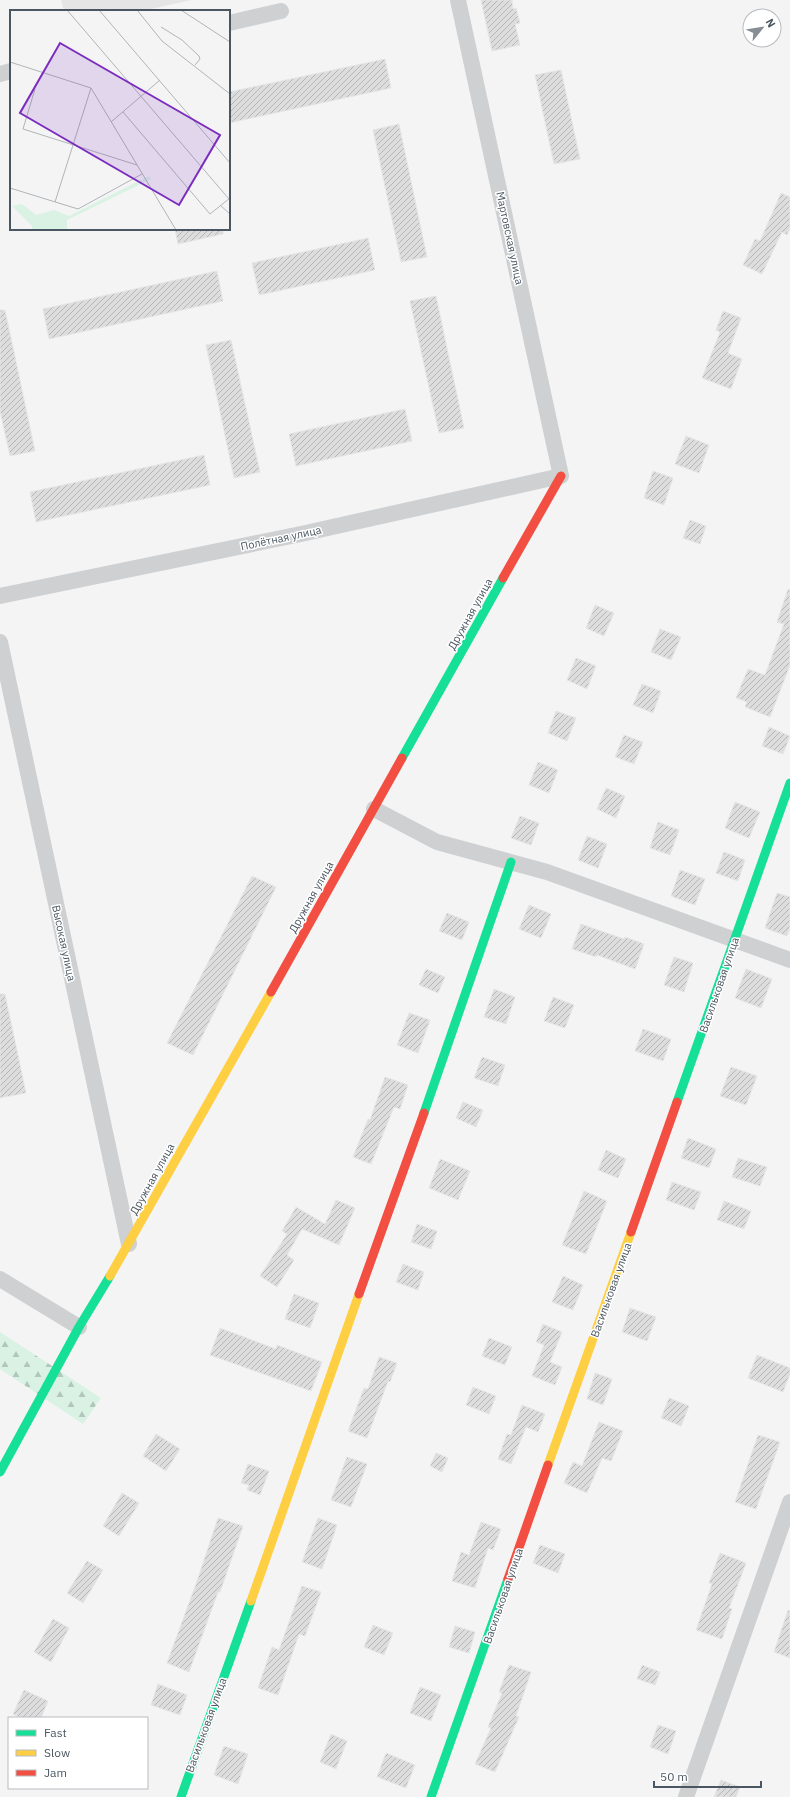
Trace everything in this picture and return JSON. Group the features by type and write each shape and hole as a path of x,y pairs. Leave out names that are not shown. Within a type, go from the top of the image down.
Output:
{"street":[{"name":"Мартовская улица","path":"458,0 561,476"},
{"path":"230,23 281,11"},
{"path":"0,74 10,71"},
{"name":"Полётная улица","path":"0,596 301,534 561,476"},
{"name":"Дружная улица","path":"0,1472 79,1327 129,1244 561,476"},
{"name":"Высокая улица","path":"0,642 129,1244"},
{"name":"Васильковая улица","path":"431,1797 790,783"},
{"path":"374,809 437,842 547,872 734,941 790,960"},
{"name":"Васильковая улица","path":"181,1797 427,1105 511,862"},
{"path":"0,1279 79,1327"},
{"path":"686,1797 790,1502"}],"shaded area":[{"path":"61,0 192,0 147,10 64,10"}],"green space":[{"path":"0,1332 101,1398 83,1424 0,1369"}],"building":[{"path":"481,0 512,0 513,9 516,8 520,23 515,24 520,45 492,51"},
{"path":"385,59 391,88 230,123 230,92"},
{"path":"561,70 580,159 554,164 535,75"},
{"path":"399,124 427,257 401,262 373,130"},
{"path":"781,193 790,197 790,228 787,235 782,232 762,274 743,265 755,239 760,241"},
{"path":"175,230 223,230 223,234 178,244"},
{"path":"368,238 375,270 259,295 252,263"},
{"path":"217,271 223,301 49,339 43,309"},
{"path":"436,296 464,428 439,433 410,301"},
{"path":"0,310 5,310 35,451 10,456 0,411"},
{"path":"723,311 741,318 728,353 742,359 731,389 702,378 720,332 716,330"},
{"path":"231,340 260,472 234,478 206,345"},
{"path":"405,409 412,441 296,466 289,434"},
{"path":"686,436 709,445 699,473 675,464"},
{"path":"204,455 210,485 36,522 30,492"},
{"path":"653,471 673,478 664,505 644,498"},
{"path":"690,520 706,526 700,544 683,538"},
{"path":"788,589 790,590 790,665 770,717 745,707 747,702 736,698 748,669 765,675 784,624 777,622"},
{"path":"595,605 614,613 604,636 586,628"},
{"path":"660,629 681,637 671,660 651,652"},
{"path":"576,658 596,666 587,689 567,680"},
{"path":"642,684 661,691 653,713 633,705"},
{"path":"556,711 576,718 567,741 548,733"},
{"path":"769,727 790,736 783,754 762,746"},
{"path":"624,735 643,742 634,764 615,757"},
{"path":"538,762 558,770 549,793 529,785"},
{"path":"606,788 625,796 616,818 597,809"},
{"path":"735,802 760,812 749,838 725,828"},
{"path":"520,816 539,823 531,845 511,838"},
{"path":"658,822 679,830 670,855 650,848"},
{"path":"587,836 607,844 598,868 578,860"},
{"path":"724,852 745,860 738,881 716,873"},
{"path":"680,870 705,879 695,905 671,896"},
{"path":"252,876 276,887 193,1055 167,1043"},
{"path":"777,893 790,897 790,928 787,936 765,928"},
{"path":"529,905 551,914 541,938 519,929"},
{"path":"447,913 469,922 462,940 439,931"},
{"path":"581,924 624,939 625,937 644,944 635,969 597,955 596,957 572,949"},
{"path":"674,957 693,963 684,992 664,985"},
{"path":"426,969 445,977 438,993 419,985"},
{"path":"746,969 772,979 761,1008 735,998"},
{"path":"494,989 515,997 506,1024 484,1017"},
{"path":"0,994 5,994 26,1093 0,1098"},
{"path":"553,997 574,1005 565,1028 544,1021"},
{"path":"409,1013 430,1020 418,1053 397,1045"},
{"path":"643,1029 671,1039 663,1061 635,1051"},
{"path":"482,1057 505,1065 498,1086 474,1078"},
{"path":"731,1067 757,1076 746,1105 720,1096"},
{"path":"385,1077 408,1085 400,1109 394,1107 371,1164 353,1157 368,1119 370,1120"},
{"path":"463,1102 483,1110 476,1127 456,1118"},
{"path":"688,1138 716,1149 709,1168 681,1158"},
{"path":"606,1150 626,1159 618,1178 598,1170"},
{"path":"738,1158 767,1167 760,1186 732,1177"},
{"path":"440,1159 470,1171 458,1200 429,1188"},
{"path":"672,1182 701,1192 694,1210 666,1200"},
{"path":"584,1191 607,1201 586,1254 562,1245"},
{"path":"336,1200 355,1208 339,1245 302,1229 287,1255 294,1260 277,1287 260,1276 287,1234 282,1231 296,1207 325,1224"},
{"path":"724,1201 751,1211 744,1229 717,1220"},
{"path":"417,1224 437,1231 431,1249 411,1242"},
{"path":"403,1264 424,1272 418,1290 396,1282"},
{"path":"563,1276 583,1285 573,1310 552,1302"},
{"path":"294,1294 319,1303 310,1328 285,1319"},
{"path":"630,1308 656,1317 647,1341 622,1332"},
{"path":"543,1324 562,1332 550,1362 562,1367 555,1385 532,1376 544,1345 536,1342"},
{"path":"220,1328 276,1349 277,1345 322,1362 311,1391 210,1355"},
{"path":"489,1338 512,1347 505,1365 482,1356"},
{"path":"757,1355 790,1368 790,1374 783,1392 748,1378"},
{"path":"379,1357 397,1363 390,1382 388,1381 367,1438 348,1431 364,1388 368,1389"},
{"path":"595,1373 612,1379 603,1405 587,1399"},
{"path":"473,1387 496,1396 489,1414 466,1405"},
{"path":"669,1398 689,1406 681,1426 661,1418"},
{"path":"522,1405 545,1414 538,1432 526,1427 511,1464 498,1459 507,1434 511,1435"},
{"path":"599,1422 623,1431 611,1461 602,1458 587,1493 564,1483 573,1462 582,1466"},
{"path":"156,1434 180,1449 166,1471 143,1456"},
{"path":"758,1435 780,1442 756,1509 735,1502"},
{"path":"436,1453 448,1458 442,1472 430,1466"},
{"path":"347,1457 367,1464 351,1507 331,1500"},
{"path":"248,1464 269,1471 260,1495 247,1490 249,1485 241,1483"},
{"path":"122,1493 139,1503 119,1536 103,1526"},
{"path":"218,1518 243,1526 220,1592 218,1592 189,1672 167,1663"},
{"path":"318,1518 337,1525 322,1569 302,1562"},
{"path":"481,1522 501,1529 493,1550 488,1548 475,1588 452,1581 461,1552 469,1555"},
{"path":"540,1545 565,1554 558,1573 533,1563"},
{"path":"720,1553 746,1563 729,1608 732,1609 722,1639 696,1630 712,1584 709,1583"},
{"path":"87,1561 103,1570 83,1603 67,1593"},
{"path":"302,1586 321,1592 305,1636 299,1634 278,1695 258,1688 272,1647 279,1650"},
{"path":"788,1610 790,1611 790,1658 774,1652"},
{"path":"53,1619 69,1628 51,1662 34,1652"},
{"path":"373,1625 393,1633 384,1655 364,1647"},
{"path":"455,1626 475,1632 469,1653 449,1647"},
{"path":"509,1665 531,1672 516,1716 519,1717 495,1772 475,1764 491,1728 488,1727 502,1693 499,1692"},
{"path":"642,1665 660,1672 655,1685 637,1679"},
{"path":"158,1684 187,1695 180,1715 151,1705"},
{"path":"420,1687 441,1695 431,1721 410,1713"},
{"path":"24,1690 48,1701 41,1717 19,1717 13,1714"},
{"path":"658,1725 676,1731 668,1754 650,1747"},
{"path":"331,1734 347,1741 336,1769 320,1762"},
{"path":"224,1746 248,1754 238,1784 214,1775"},
{"path":"386,1753 415,1765 406,1788 377,1777"},
{"path":"721,1780 740,1787 736,1797 714,1797"}],"traffic: fast":[{"path":"402,758 503,578"},
{"path":"677,1102 790,783"},
{"path":"424,1113 511,862"},
{"path":"0,1472 79,1327 110,1276"},
{"path":"431,1797 508,1579"},
{"path":"181,1797 251,1601"}],"traffic: slow":[{"path":"110,1276 271,992"},
{"path":"548,1465 631,1232"},
{"path":"251,1601 359,1294"}],"traffic: jam":[{"path":"503,578 561,476"},
{"path":"271,992 402,758"},
{"path":"631,1232 677,1102"},
{"path":"359,1294 424,1113"},
{"path":"508,1579 548,1465"}]}
